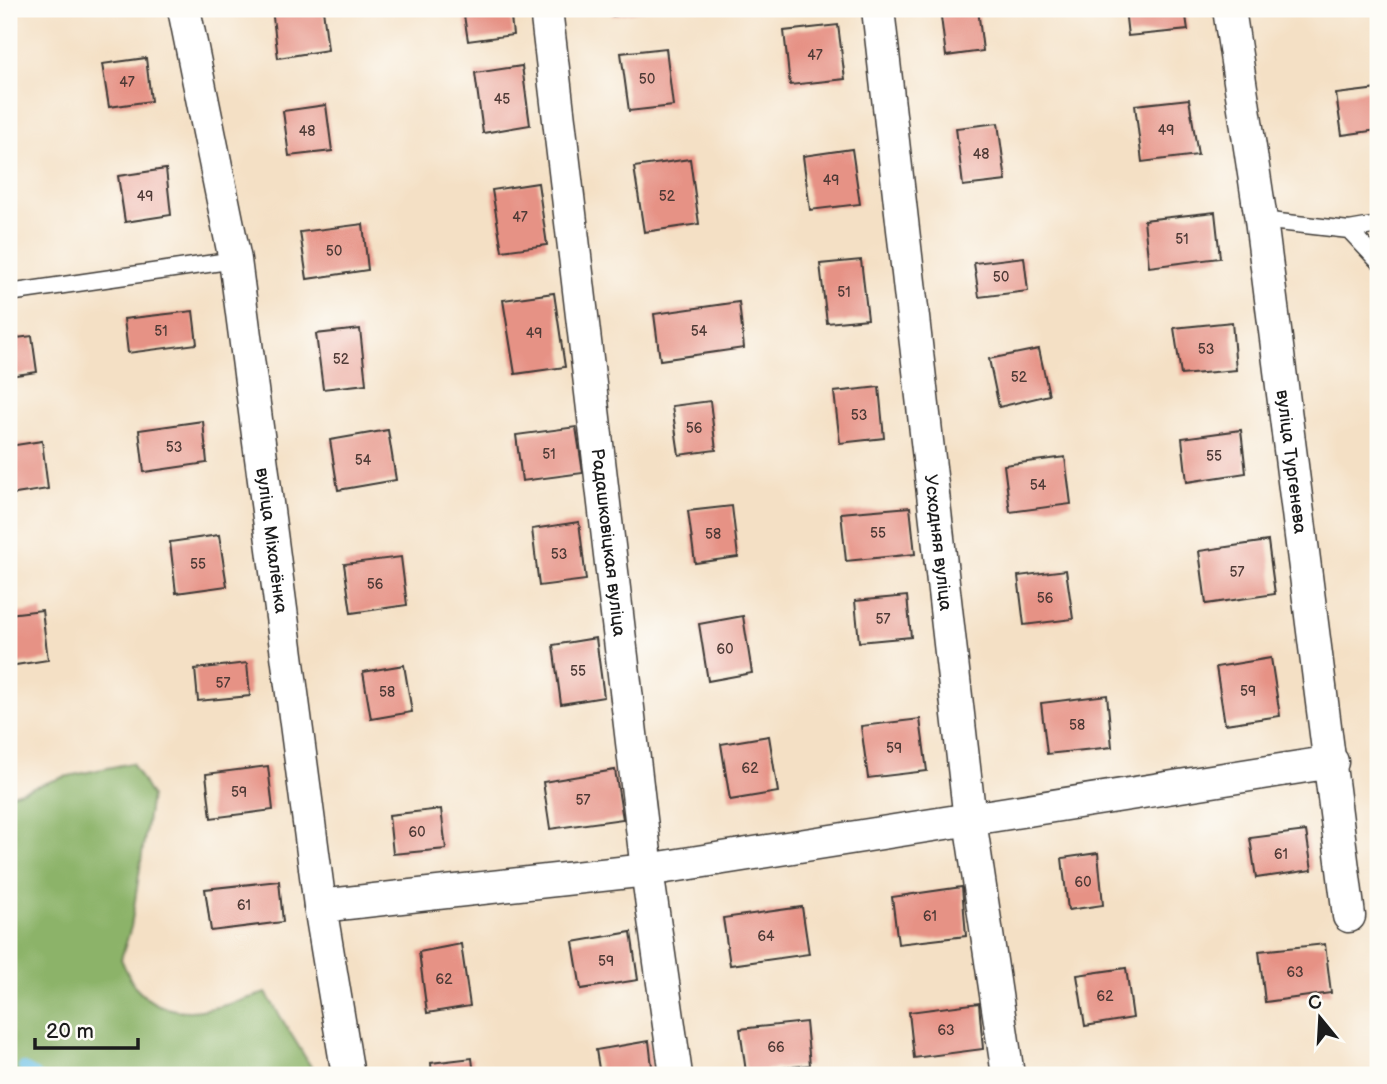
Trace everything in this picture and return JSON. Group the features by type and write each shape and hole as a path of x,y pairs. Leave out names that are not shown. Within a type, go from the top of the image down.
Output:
{"street":[{"name":"вуліца Міхалёнка","path":"184,9 235,260 320,906 348,1075"},
{"name":"Радашковіцкая вуліца","path":"546,9 648,870 676,1075"},
{"name":"Усходняя вуліца","path":"878,9 970,820 1008,1075"},
{"name":"вуліца Тургенева","path":"1229,9 1261,219 1332,762 1349,916"},
{"path":"320,906 648,870 1332,762"}],"lane":[{"path":"1261,219 1349,230 1378,226"},
{"path":"1349,230 1378,261"},
{"path":"9,293 235,260"}],"green space":[{"path":"132,763 151,796 131,927 121,959 132,982 150,1000 166,1008 182,1011 216,1008 266,993 316,1075 9,1075 9,795 64,777"}],"building":[{"path":"272,9 323,9 328,50 278,58"},
{"path":"463,9 510,9 513,35 468,41"},
{"path":"611,9 644,9 645,10 612,16"},
{"path":"940,9 978,9 983,51 946,56"},
{"path":"1125,9 1185,9 1188,30 1128,36"},
{"path":"838,25 845,79 790,85 784,31"},
{"path":"666,48 673,106 629,111 621,53"},
{"path":"146,58 151,101 109,107 102,64"},
{"path":"522,66 530,125 483,133 475,73"},
{"path":"1378,89 1378,130 1342,135 1336,94"},
{"path":"1189,99 1198,155 1142,162 1135,105"},
{"path":"326,105 332,151 289,156 283,111"},
{"path":"998,123 1006,181 963,186 956,128"},
{"path":"852,149 860,204 810,210 803,156"},
{"path":"690,159 699,224 644,232 634,167"},
{"path":"166,169 171,215 125,222 118,176"},
{"path":"538,183 547,245 502,251 492,190"},
{"path":"1215,212 1220,258 1149,267 1144,220"},
{"path":"363,224 368,270 307,279 300,232"},
{"path":"1024,257 1028,291 979,297 974,263"},
{"path":"861,260 868,319 827,323 820,264"},
{"path":"554,293 565,367 515,374 503,300"},
{"path":"739,302 744,348 660,360 654,314"},
{"path":"193,311 197,344 128,353 124,319"},
{"path":"1232,322 1236,370 1181,375 1174,328"},
{"path":"360,329 366,384 323,389 316,334"},
{"path":"32,336 37,372 9,376 9,339"},
{"path":"1039,349 1049,395 999,407 989,359"},
{"path":"879,387 884,438 840,443 834,392"},
{"path":"710,401 716,450 679,455 672,406"},
{"path":"203,421 207,463 144,472 139,430"},
{"path":"576,427 583,473 522,481 516,435"},
{"path":"388,430 396,480 338,490 330,440"},
{"path":"1241,430 1246,473 1187,482 1182,438"},
{"path":"42,441 48,489 9,495 9,446"},
{"path":"1065,457 1071,504 1010,512 1004,465"},
{"path":"732,506 738,557 695,563 688,511"},
{"path":"910,507 915,554 846,561 841,513"},
{"path":"579,522 586,580 539,586 532,529"},
{"path":"219,535 227,586 176,593 170,542"},
{"path":"1268,541 1275,594 1206,604 1199,551"},
{"path":"401,557 407,605 351,613 344,564"},
{"path":"1066,570 1073,619 1024,625 1018,576"},
{"path":"907,596 911,637 859,642 855,601"},
{"path":"42,610 48,660 9,666 9,614"},
{"path":"743,616 752,673 708,681 699,624"},
{"path":"596,638 604,697 561,704 553,645"},
{"path":"1271,658 1280,716 1225,724 1216,667"},
{"path":"247,663 250,696 198,701 195,669"},
{"path":"404,665 412,712 371,719 363,672"},
{"path":"1107,695 1112,747 1047,754 1041,703"},
{"path":"920,719 927,771 868,778 861,726"},
{"path":"769,736 778,792 730,800 721,744"},
{"path":"268,766 273,810 211,818 206,774"},
{"path":"615,770 623,819 550,829 543,782"},
{"path":"441,809 446,849 393,854 389,815"},
{"path":"1306,831 1312,870 1256,878 1250,838"},
{"path":"1098,853 1103,905 1068,910 1062,858"},
{"path":"279,881 283,922 211,931 205,889"},
{"path":"962,887 966,936 898,944 892,897"},
{"path":"802,907 809,954 730,965 723,918"},
{"path":"631,932 638,980 581,989 573,942"},
{"path":"461,944 470,1006 427,1013 419,952"},
{"path":"1325,944 1331,993 1265,1002 1259,951"},
{"path":"1126,968 1133,1018 1085,1026 1077,975"},
{"path":"979,1003 983,1049 914,1058 909,1012"},
{"path":"806,1022 810,1065 746,1072 740,1029"},
{"path":"649,1041 653,1075 600,1075 596,1050"},
{"path":"472,1058 474,1075 432,1075 431,1063"}],"waterway":[{"path":"23,1067 37,1075"}]}
